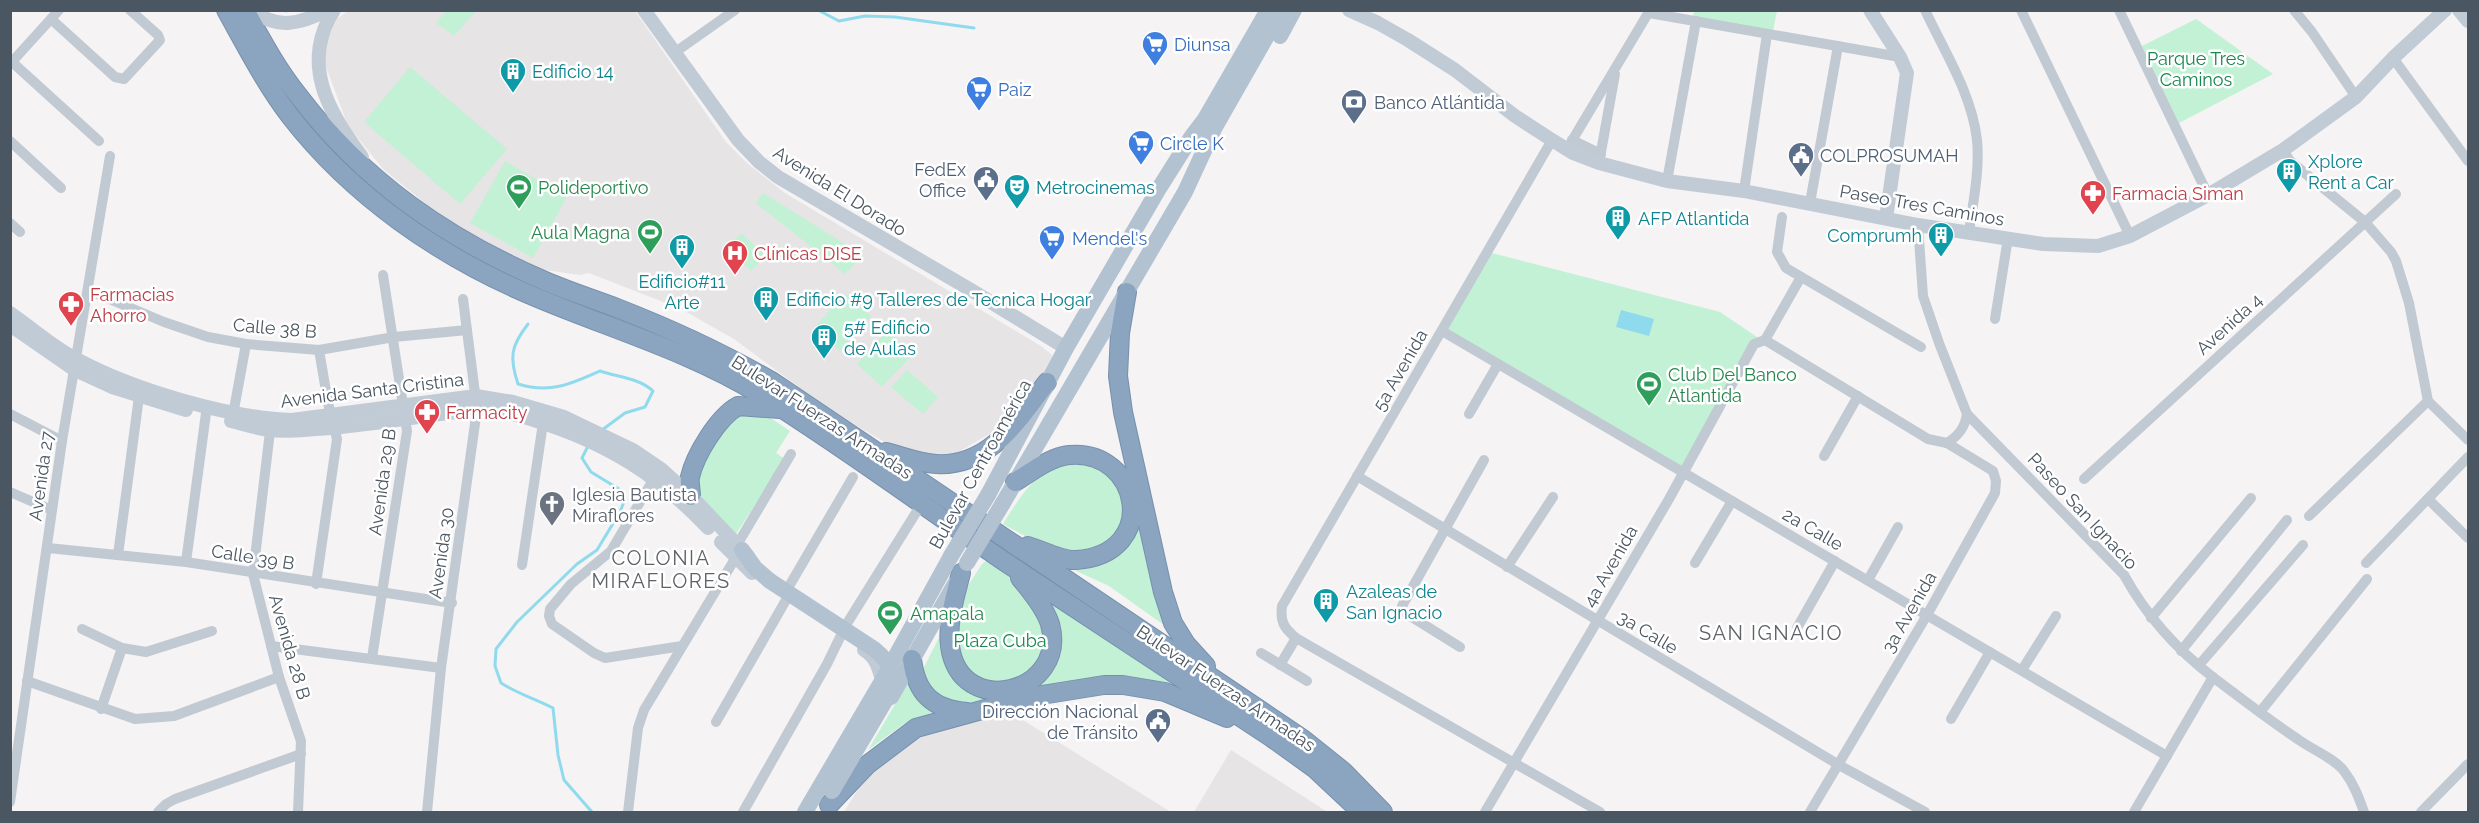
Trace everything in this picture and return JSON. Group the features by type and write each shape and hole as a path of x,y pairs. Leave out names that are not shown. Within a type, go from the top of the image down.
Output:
{"highway":[{"name":"Bulevar Fuerzas Armadas","path":"226,10 264,78 289,115 323,156 394,217 432,242 506,284 684,355 734,380 782,409 1010,565 1272,738 1314,768 1361,813"},
{"name":"Bulevar Fuerzas Armadas","path":"244,10 297,95 346,152 387,190 433,222 488,255 546,282 669,329 738,362 1011,541 1324,755 1361,788 1383,813"},
{"path":"1127,292 1120,333 1118,376 1123,412 1162,592 1173,623 1186,644 1230,690"},
{"path":"872,448 936,464 965,461 989,450 1009,432 1047,382"},
{"path":"688,500 690,480 697,457 732,409 745,405 782,409"},
{"path":"1011,541 1074,561 1099,556 1112,550 1129,530 1133,519 1131,496 1122,480 1109,466 1095,457 1066,455 1015,482"},
{"path":"964,568 949,630 950,647 954,661 970,682 980,688 998,692 1024,686 1033,679 1050,654 1052,640 1046,614 1010,565"},
{"path":"904,657 922,692 935,704 951,711 968,712"},
{"path":"829,803 867,765 915,728 1029,697 1104,685 1146,687 1165,692 1272,738"}],"main road":[{"name":"Bulevar Centroamérica","path":"1192,136 1195,119 1258,10"},
{"path":"1278,39 1300,10"},
{"name":"Bulevar Centroamérica","path":"804,813 882,681 904,657 964,568 1047,382 1066,348 1192,136 1280,12"},
{"name":"Bulevar Centroamérica","path":"1207,145 1222,134 1278,39 1280,12"},
{"name":"Bulevar Centroamérica","path":"829,803 904,657 951,556 995,499 1015,482 1185,192 1207,145 1280,12"},
{"path":"738,551 770,581 874,649 886,659 892,669 894,682 888,696 829,803"}],"street":[{"path":"253,10 270,22 291,24 305,22 328,10"},
{"path":"334,10 322,28 317,54 319,75 328,99 350,140 387,190"},
{"name":"Avenida El Dorado","path":"644,10 738,140 759,162 778,177 1066,348"},
{"path":"675,53 735,10"},
{"name":"Paseo Tres Caminos","path":"1349,10 1359,13 1455,70 1515,116 1552,140 1667,181 1744,191 1918,225 2043,244 2098,246 2130,236 2208,195 2283,150 2356,97 2393,58 2445,10"},
{"path":"1870,10 1900,57 1907,73 1886,218"},
{"path":"1925,10 1963,92 1974,122 1977,156 1969,232"},
{"path":"2021,10 2130,236"},
{"path":"2120,10 2208,195"},
{"path":"2294,10 2312,32 2356,97"},
{"path":"2459,10 2469,21"},
{"path":"99,141 11,63 55,15 120,79 124,79 160,40 135,12"},
{"path":"1569,145 1649,12 1900,57"},
{"path":"1667,181 1696,21"},
{"path":"1744,191 1767,34"},
{"path":"1810,204 1838,46"},
{"path":"2393,58 2469,161"},
{"path":"1600,159 1616,68"},
{"name":"5a Avenida","path":"1296,638 1286,630 1281,618 1282,606 1552,140"},
{"path":"10,141 61,188"},
{"path":"2283,150 2290,161 2365,222 2396,261 2409,303 2428,401 2469,440"},
{"name":"Avenida 27","path":"10,802 14,752 110,156"},
{"name":"Avenida 4","path":"2084,478 2396,194"},
{"path":"1782,217 1776,246 1778,257 1786,268 1921,347"},
{"path":"10,223 20,232"},
{"name":"Paseo San Ignacio","path":"1918,225 1923,296 1967,414 2124,575 2151,618 2181,651 2259,712 2343,769 2355,787 2364,813"},
{"path":"1995,320 2008,238"},
{"name":"Avenida 29 B","path":"372,658 407,431 406,412 383,275"},
{"name":"4a Avenida","path":"1485,813 1598,621 1754,344 1765,340 1801,277"},
{"name":"Calle 38 B","path":"88,290 164,322 208,337 246,344 319,350 394,337 467,330"},
{"name":"Avenida 30","path":"427,813 441,668 452,603 477,403 463,299"},
{"name":"Avenida Santa Cristina","path":"10,313 76,365"},
{"name":"Avenida Santa Cristina","path":"10,325 76,365 140,391 232,417 271,425 334,422 477,403 513,402 564,417 658,473 738,551 787,594 844,630 904,657"},
{"name":"2a Calle","path":"1442,331 2167,756"},
{"path":"1765,340 1928,439 1947,443 1961,432 1967,414"},
{"path":"232,417 246,344"},
{"path":"316,584 337,439 327,402 319,350"},
{"path":"1469,414 1498,364"},
{"path":"117,555 140,391"},
{"path":"1824,456 1858,396"},
{"path":"2310,516 2428,401"},
{"name":"Avenida Santa Cristina","path":"477,403 543,423 588,433"},
{"path":"186,562 206,410"},
{"path":"10,414 63,441"},
{"path":"522,565 543,423"},
{"name":"Avenida 28 B","path":"271,425 253,574 279,677 301,741 298,813"},
{"name":"3a Avenida","path":"1810,813 1927,615 1995,493 1996,481 1993,471 1947,443"},
{"path":"628,813 638,728 644,710 738,551 791,454"},
{"path":"2366,562 2469,457"},
{"path":"1460,647 1401,609 1484,460"},
{"path":"658,473 611,551 571,584 550,609 549,616 552,624 604,658 682,646"},
{"name":"3a Calle","path":"1357,476 1839,765 1925,813"},
{"path":"716,722 853,477"},
{"path":"10,492 52,510"},
{"path":"1508,567 1553,497"},
{"path":"2151,618 2251,498"},
{"path":"2428,499 2469,538"},
{"path":"1695,563 1732,501"},
{"path":"743,813 844,630 922,503"},
{"path":"2181,651 2287,520"},
{"path":"1868,580 1898,526"},
{"path":"2199,666 2303,545"},
{"name":"Calle 39 B","path":"48,548 186,562 316,584 452,603"},
{"path":"1797,628 1835,561"},
{"path":"2259,712 2367,579"},
{"path":"2022,670 2056,616"},
{"path":"82,629 122,648 146,652 212,631"},
{"name":"Avenida Santa Cristina","path":"844,630 871,654 878,665 882,681"},
{"path":"1280,665 1296,638 1600,813"},
{"path":"271,646 441,668"},
{"path":"101,709 122,648"},
{"path":"1951,719 1990,652"},
{"path":"1261,653 1307,681"},
{"path":"27,681 101,709 135,719 174,716 279,677"},
{"path":"2134,813 2213,677"},
{"path":"158,813 166,804 175,799 301,754"},
{"path":"2421,813 2469,764"}],"shaded area":[{"path":"348,11 635,11 726,142 748,164 785,193 1041,346 1052,355 1051,366 1008,423 955,454 933,459 900,451 852,423 734,339 681,309 589,273 580,275 531,268 441,216 384,170 348,126 321,53 337,19"},
{"path":"1013,714 1171,812 844,812 874,763 914,734"},
{"path":"1231,750 1326,811 1327,812 1194,812"}],"green space":[{"path":"447,10 476,11 454,36 436,23"},
{"path":"1695,11 1777,11 1773,31 1692,17"},
{"name":"Parque Tres Caminos","path":"2196,19 2273,74 2179,123 2142,46"},
{"path":"410,67 507,149 460,204 364,122"},
{"name":"Polideportivo","path":"505,161 567,197 533,258 470,223"},
{"path":"763,193 863,255 845,274 756,203"},
{"path":"741,233 766,256 751,271 726,250"},
{"name":"Club Del Banco Atlantida","path":"1488,252 1720,312 1763,341 1757,346 1685,469 1443,330"},
{"path":"845,294 871,316 840,351 814,328"},
{"path":"887,331 913,354 882,387 857,364"},
{"path":"907,370 938,397 923,414 891,387"},
{"path":"741,410 763,413 790,431 776,453 785,459 736,534 696,493 697,468 705,453"},
{"path":"1090,459 1138,503 1171,630 1109,586 1070,568 1113,541 1080,554 1042,545 1003,524 1028,488 1052,465 1064,460"},
{"name":"Plaza Cuba","path":"986,561 1019,582 1035,601 1048,650 1012,687 967,676 953,630 960,598"},
{"path":"1041,595 1202,701 1151,684 966,706 931,698 922,671 947,622 976,688 1049,670"},
{"path":"910,679 951,713 905,723 868,750"}],"water":[{"path":"1621,310 1654,319 1649,336 1616,327"}],"waterway":[{"path":"818,10 839,21 865,16 895,17 974,28"},
{"path":"528,324 513,352 513,366 518,384 550,388 600,371 635,381 653,391 645,407 625,413 602,430"},
{"path":"589,444 582,458 591,472 619,489 625,499 620,512 597,550 577,564 517,622 496,649 495,666 501,683 553,708 558,755 564,780 592,812"}],"place":[{"name":"Diunsa","path":"1155,67"},
{"name":"Edificio 14","path":"513,94"},
{"name":"Paiz","path":"979,112"},
{"name":"Banco Atlántida","path":"1354,125"},
{"name":"Circle K","path":"1141,166"},
{"name":"COLPROSUMAH","path":"1801,178"},
{"name":"Xplore Rent a Car","path":"2289,194"},
{"name":"FedEx Office","path":"986,202"},
{"name":"Polideportivo","path":"519,210"},
{"name":"Metrocinemas","path":"1017,210"},
{"name":"Farmacia Siman","path":"2093,216"},
{"name":"AFP Atlantida","path":"1618,241"},
{"name":"Aula Magna","path":"650,255"},
{"name":"Comprumh","path":"1941,258"},
{"name":"Mendel's","path":"1052,261"},
{"name":"Edificio#11 Arte","path":"682,270"},
{"name":"Clínicas DISE","path":"735,276"},
{"name":"Edificio #9 Talleres de Tecnica Hogar","path":"766,322"},
{"name":"Farmacias Ahorro","path":"71,327"},
{"name":"5# Edificio de Aulas","path":"824,360"},
{"name":"Club Del Banco Atlantida","path":"1649,407"},
{"name":"Farmacity","path":"427,435"},
{"name":"Iglesia Bautista Miraflores","path":"552,527"},
{"name":"Azaleas de San Ignacio","path":"1326,624"},
{"name":"Amapala","path":"890,636"},
{"name":"Dirección Nacional de Tránsito","path":"1158,744"}],"district":[{"name":"COLONIA MIRAFLORES","path":"661,570"},
{"name":"SAN IGNACIO","path":"1771,633"}]}
